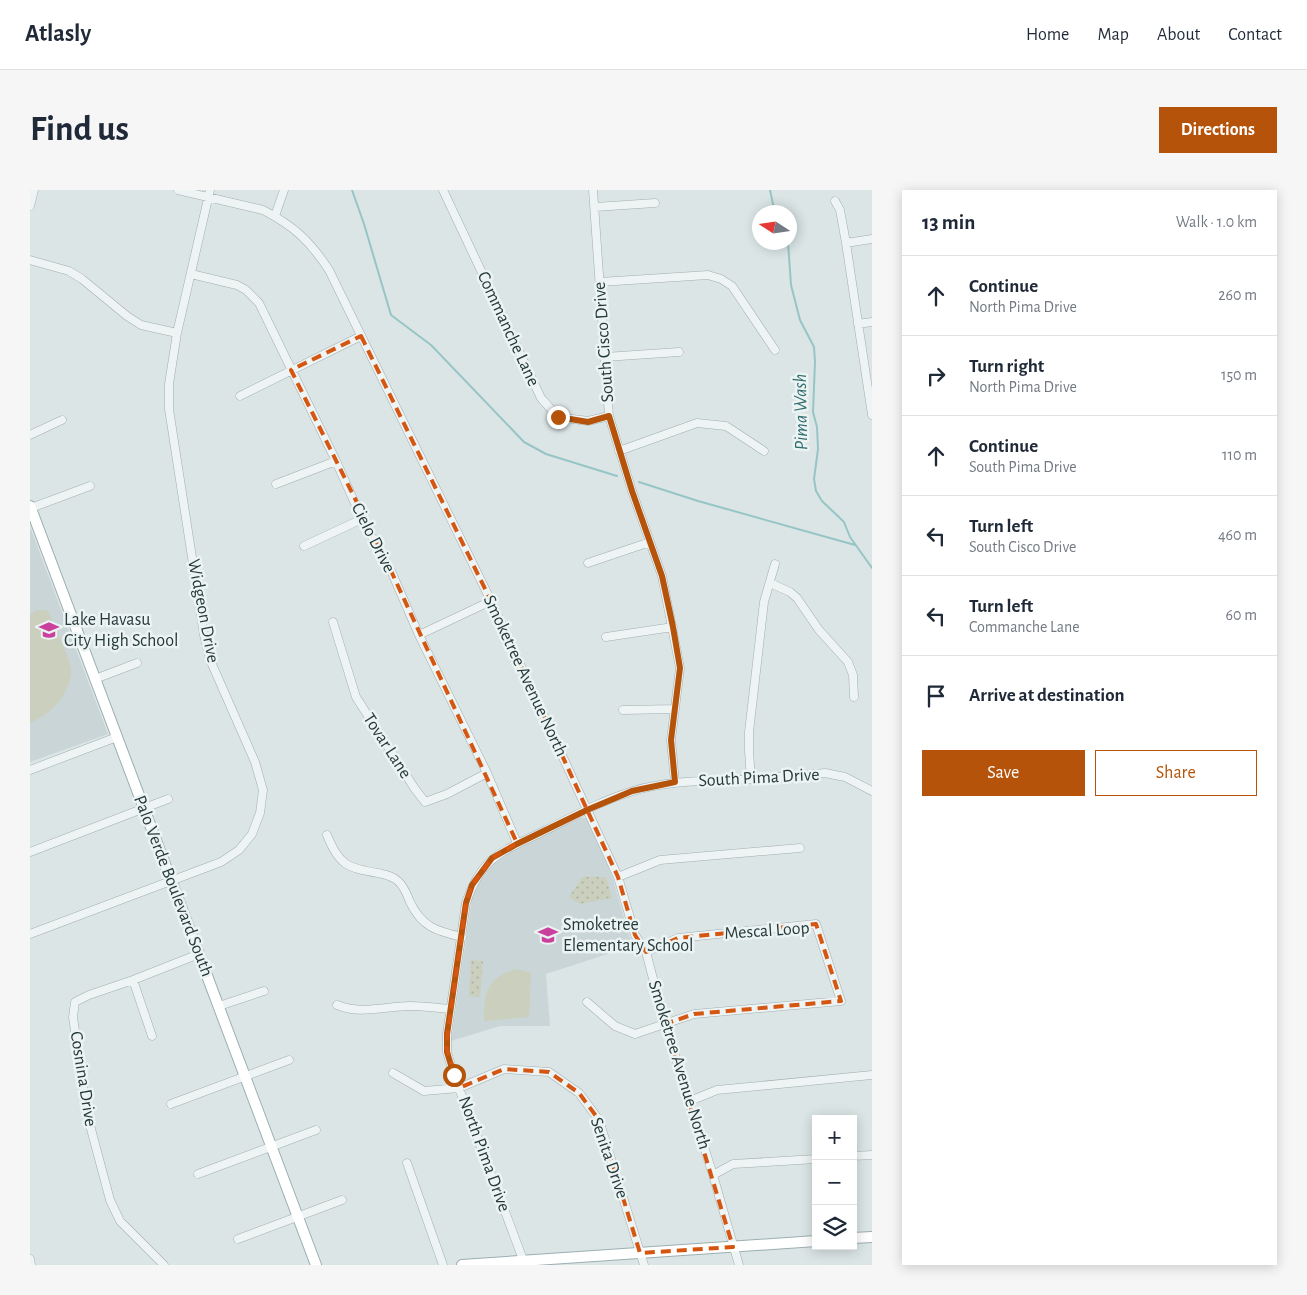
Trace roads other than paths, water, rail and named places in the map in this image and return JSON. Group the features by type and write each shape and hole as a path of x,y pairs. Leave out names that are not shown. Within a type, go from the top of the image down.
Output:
{"main road":[{"name":"Palo Verde Boulevard South","path":"30,507 316,1265"},
{"path":"857,1238 872,1237"},
{"path":"462,1265 524,1263 812,1241"}],"street":[{"path":"30,206 34,190"},
{"name":"Smoketree Avenue North","path":"178,190 209,193 264,210 300,233 316,250 329,270 491,601 618,877 635,935 646,952 665,1024 713,1175 739,1265"},
{"path":"275,216 284,190"},
{"name":"Commanche Lane","path":"443,190 541,398 558,417 588,422 609,416"},
{"name":"South Cisco Drive","path":"593,190 609,416 619,451 662,576 680,668 671,740 675,782"},
{"name":"Widgeon Drive","path":"30,934 221,862 240,850 252,834 260,813 263,790 255,762 211,662 204,635 170,409 170,367 209,193"},
{"path":"835,201 840,210 846,243 872,415"},
{"path":"595,207 655,204"},
{"path":"846,243 872,240"},
{"path":"30,260 69,271 141,325 177,333"},
{"name":"Cielo Drive","path":"190,274 238,285 259,303 362,519 392,573 419,635 488,773 517,844"},
{"path":"600,282 708,275 721,279 732,286 775,350"},
{"path":"858,324 872,322"},
{"path":"240,396 361,336"},
{"path":"605,357 679,352"},
{"path":"30,435 62,420"},
{"path":"619,451 697,423 726,426 764,451"},
{"path":"276,484 336,461"},
{"path":"30,507 90,486"},
{"path":"304,546 362,519"},
{"path":"588,563 650,542"},
{"path":"751,779 748,751 749,732 764,602 775,564"},
{"path":"770,583 790,592 797,598 819,630 848,662 853,675 854,697"},
{"path":"419,635 491,601"},
{"name":"Tovar Lane","path":"333,622 356,698 414,789 425,802 448,794 488,773"},
{"path":"606,637 673,627"},
{"path":"95,679 137,663"},
{"path":"623,710 675,709"},
{"path":"30,770 117,737"},
{"name":"South Pima Drive","path":"587,810 632,791 675,782 830,774 845,777 872,791"},
{"path":"30,852 168,800"},
{"name":"North Pima Drive","path":"524,1263 451,1066 446,1046 450,1009 466,903 472,885 492,858 587,810"},
{"path":"327,835 337,857 346,864 356,869 391,876 399,882 405,890 416,915 422,922 435,929 462,937"},
{"path":"618,877 660,860 800,848"},
{"name":"Mescal Loop","path":"646,952 678,938 816,924 841,1000 694,1014 665,1024"},
{"name":"Cosnina Drive","path":"164,1265 120,1221 110,1200 87,1114 73,1017 75,1002 198,954"},
{"path":"133,980 152,1036"},
{"path":"219,1006 264,991"},
{"path":"586,1002 615,1026 635,1034 665,1024"},
{"path":"337,1004 352,1009 365,1010 411,1006 450,1009"},
{"path":"171,1104 289,1060"},
{"name":"Senita Drive","path":"393,1073 424,1091 459,1088 504,1069 549,1072 578,1093 599,1120 644,1265"},
{"path":"690,1101 717,1090 872,1075"},
{"path":"198,1174 316,1130"},
{"path":"857,1156 872,1155"},
{"path":"713,1175 733,1164 812,1159"},
{"path":"407,1163 443,1265"},
{"path":"238,1239 342,1200"},
{"path":"30,1258 31,1265"}],"waterway":[{"path":"352,190 391,315 431,345 524,442 546,454 617,476"},
{"name":"Pima Wash","path":"770,190 774,205"},
{"name":"Pima Wash","path":"789,250 791,285 800,320 814,347 813,412 817,427 818,449 814,479 816,491 822,501 844,522 850,537 872,568"},
{"path":"639,482 698,501 855,545"}],"place":[{"name":"Lake Havasu City High School","path":"49,630"},
{"name":"Smoketree Elementary School","path":"548,935"}]}
